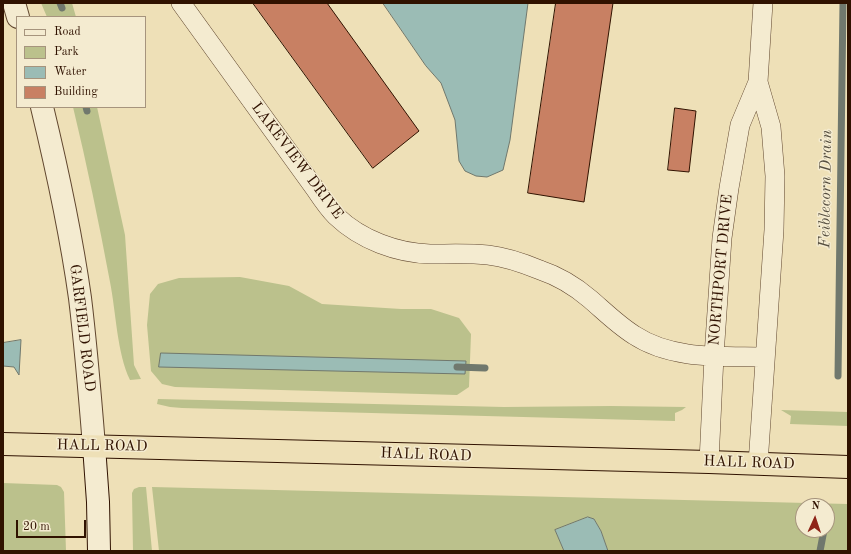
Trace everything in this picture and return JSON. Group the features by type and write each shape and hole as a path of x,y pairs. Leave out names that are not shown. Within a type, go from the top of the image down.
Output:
{"highway":[{"name":"HALL ROAD","path":"3,444 710,462 848,467"}],"street":[{"path":"14,3 18,16"},
{"name":"LAKEVIEW DRIVE","path":"181,3 316,190 336,216 357,232 379,244 404,251 428,254 488,255 512,260 542,270 589,298 613,320 634,336 652,345 670,351 714,356 764,357"},
{"name":"NORTHPORT DRIVE","path":"710,462 714,356 722,238 740,125 758,82 764,3"},
{"name":"NORTHPORT DRIVE","path":"758,82 771,127 775,176 774,230 764,357 758,464"},
{"name":"GARFIELD ROAD","path":"42,108 80,297 94,446 98,502 99,551"}],"green space":[{"path":"41,3 72,3 76,16 47,16"},
{"path":"73,108 97,108 125,235 134,365 141,379 130,380 122,358 102,238"},
{"path":"240,277 289,286 322,304 401,309 431,309 459,318 471,334 469,387 457,395 175,387 162,384 151,371 147,325 150,294 158,284 179,278"},
{"path":"158,399 504,407 686,407 675,413 675,421 182,408 157,404"},
{"path":"781,410 848,412 848,426 790,424 791,416"},
{"path":"3,483 57,485 61,487 64,492 66,551 3,551"},
{"path":"146,487 152,551 133,551 132,493 134,489"},
{"path":"152,487 795,503 795,538 835,538 835,504 848,504 848,551 608,551 601,531 594,519 588,517 555,530 564,551 159,551"}],"water":[{"path":"383,3 528,3 510,140 503,170 487,177 476,176 465,171 459,161 455,120 441,83 426,66"},
{"path":"21,340 19,375 14,367 3,366 3,343"},
{"path":"161,353 466,361 465,374 159,367"},
{"path":"588,517 594,519 601,531 608,551 564,551 555,530"}],"building":[{"path":"253,3 327,3 419,131 373,168"},
{"path":"556,3 613,3 584,202 528,193"},
{"path":"675,108 696,111 689,172 668,170"}],"waterway":[{"path":"60,3 62,8"},
{"name":"Feiblecorn Drain","path":"838,376 843,3"},
{"path":"457,367 485,368"},
{"name":"Feiblecorn Drain","path":"820,551 822,538"}]}
